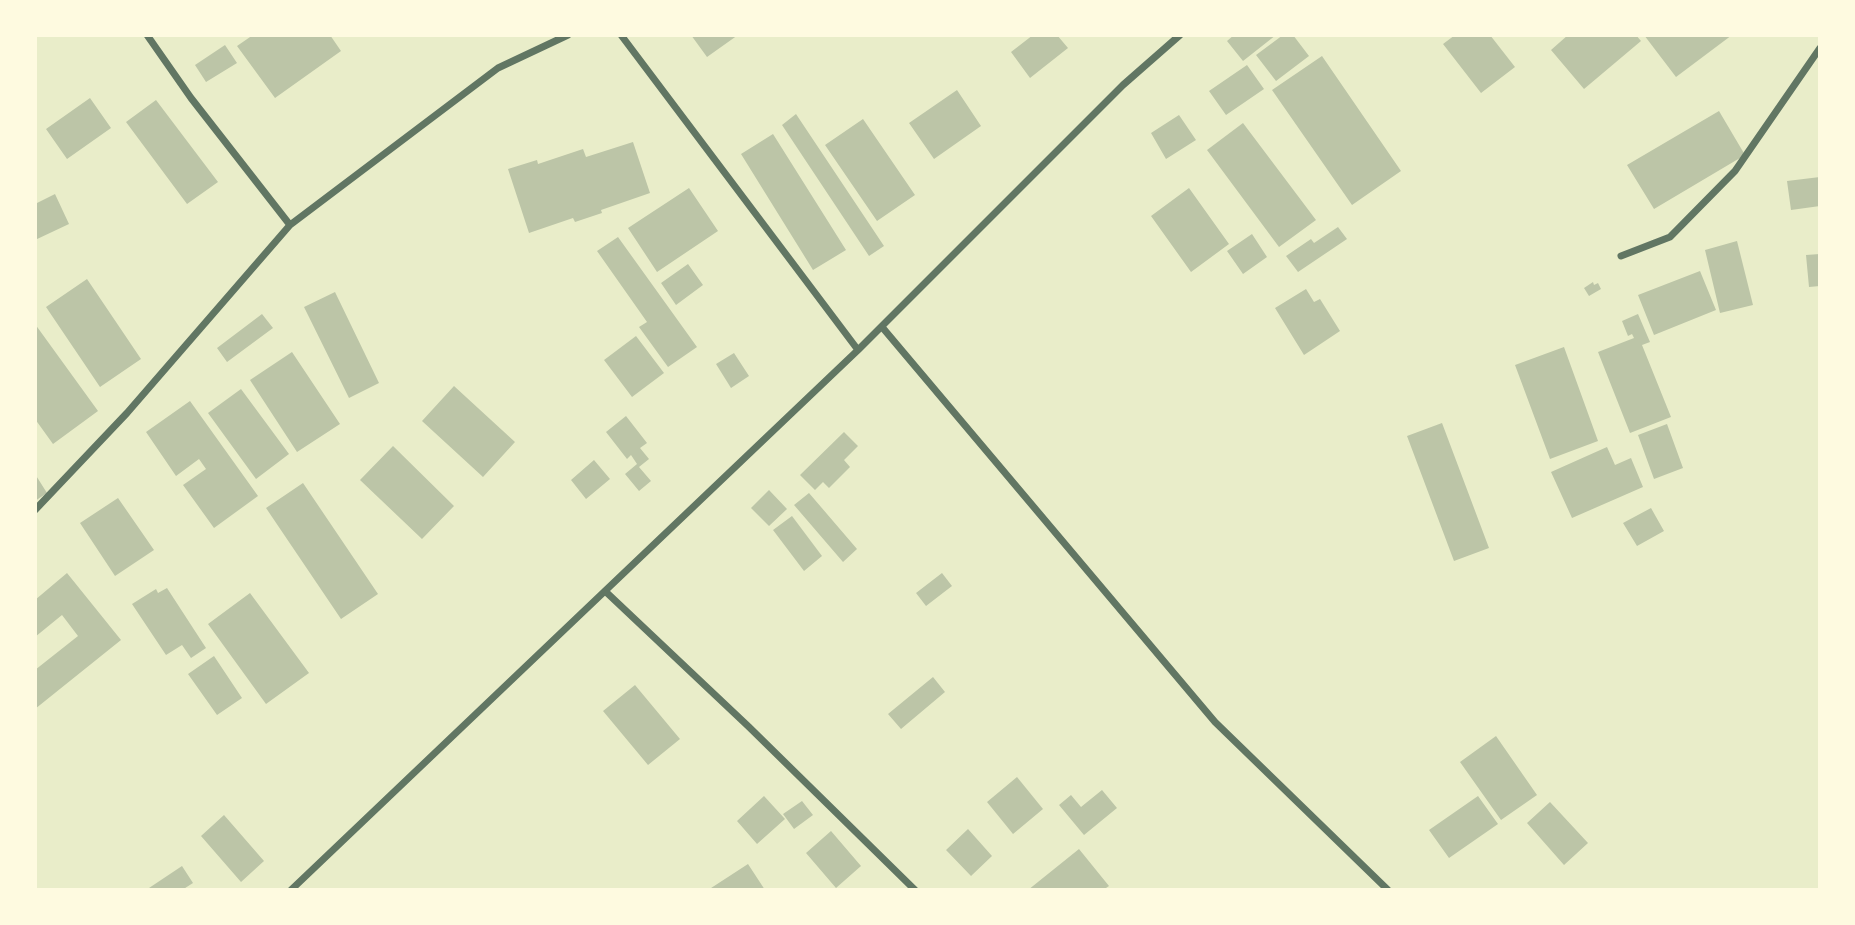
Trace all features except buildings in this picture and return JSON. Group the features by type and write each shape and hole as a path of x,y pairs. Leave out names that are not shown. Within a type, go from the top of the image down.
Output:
{"street":[{"path":"146,35 191,98 290,225"},
{"path":"35,510 127,413 290,225 498,68 568,35"},
{"path":"621,35 858,350"},
{"path":"290,890 882,327 1123,85 1180,35"},
{"path":"1621,256 1670,237 1735,172 1820,48"},
{"path":"882,327 1215,722 1388,890"},
{"path":"605,591 915,890"}]}
